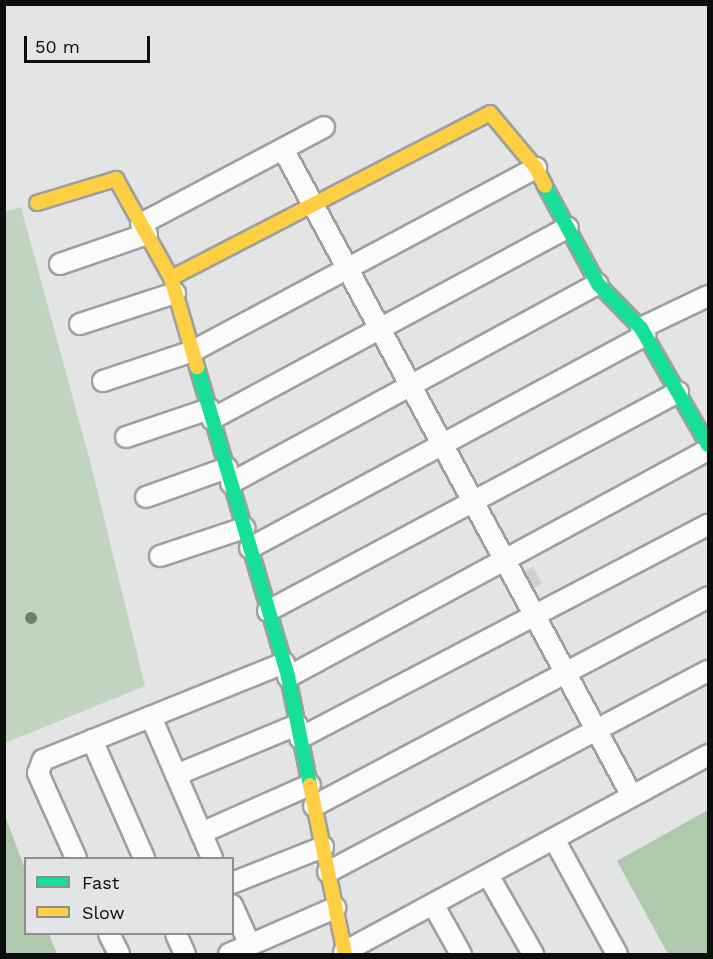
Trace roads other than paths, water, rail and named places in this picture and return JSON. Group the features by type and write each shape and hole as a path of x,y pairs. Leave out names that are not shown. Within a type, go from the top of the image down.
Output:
{"street":[{"path":"80,324 173,285 313,204 489,112 536,168 598,284 643,332 708,445"},
{"path":"60,264 144,229 324,127"},
{"path":"283,149 632,796"},
{"path":"103,381 193,351 536,168"},
{"path":"37,203 116,179 173,285 286,670 344,953 708,755"},
{"path":"126,437 211,414 380,328 568,227"},
{"path":"146,497 229,476 411,386 598,284"},
{"path":"250,548 708,298"},
{"path":"268,611 678,392"},
{"path":"76,857 39,766 43,760 151,717 286,670 505,560 708,450"},
{"path":"176,775 299,732 535,616 708,525"},
{"path":"160,556 244,528"},
{"path":"314,806 708,597"},
{"path":"328,872 708,671"},
{"path":"151,717 212,857"},
{"path":"92,740 144,857"},
{"path":"201,833 310,785"},
{"path":"554,839 617,954"},
{"path":"234,882 323,847"},
{"path":"488,875 533,954"},
{"path":"433,904 461,954"},
{"path":"229,954 335,908"},
{"path":"234,909 250,945"},
{"path":"110,935 119,954"},
{"path":"177,935 185,954"}]}
